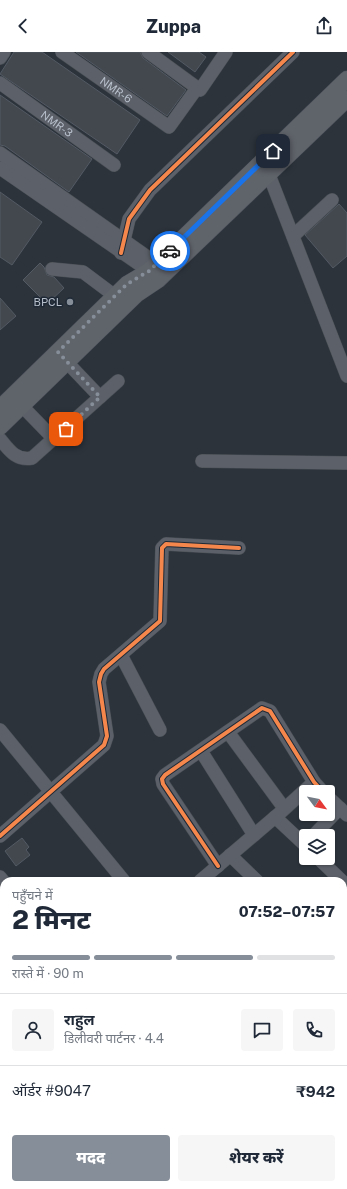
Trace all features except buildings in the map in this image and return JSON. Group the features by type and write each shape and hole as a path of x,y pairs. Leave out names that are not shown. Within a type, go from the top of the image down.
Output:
{"main road":[{"path":"0,408 136,294 266,167 343,100 347,79"},
{"path":"0,427 22,406 62,357 127,284 158,271"}],"street":[{"path":"0,58 4,52"},
{"name":"NMR-6","path":"62,52 169,127 199,88"},
{"path":"148,52 199,88 226,52"},
{"path":"121,253 128,218 150,190 293,52"},
{"name":"NMR-3","path":"0,84 114,165"},
{"path":"0,153 124,240 158,271"},
{"path":"266,167 347,376"},
{"path":"0,168 121,253 158,271"},
{"path":"293,236 332,200"},
{"path":"52,269 83,272 115,296"},
{"path":"62,357 100,397"},
{"path":"0,439 14,456 23,460 32,458 118,380"},
{"path":"22,406 54,439"},
{"path":"202,461 347,463"},
{"path":"0,836 104,745 107,736 99,678 104,669 160,621 162,548 166,544 239,548"},
{"path":"121,655 160,730"},
{"path":"218,866 163,784 162,779 262,708 266,708 270,711 317,785"},
{"path":"0,730 121,877"},
{"path":"228,732 280,813 299,833"},
{"path":"201,751 254,834"},
{"path":"205,877 314,782"},
{"path":"323,829 343,812 335,803"},
{"path":"230,855 251,877"},
{"path":"325,865 337,877"}],"cycle path":[{"path":"121,253 129,219 150,190 293,52"},
{"path":"0,836 104,745 107,736 99,682 101,674 104,669 160,621 162,548 166,544 239,548"},
{"path":"218,866 163,784 162,779 165,775 262,708 270,711 317,785"}],"way so far":[{"path":"66,429 100,397 58,352 127,284 149,271 170,251"}],"place":[{"name":"BPCL","path":"70,302"}],"route":[{"path":"170,251 273,151"}]}
